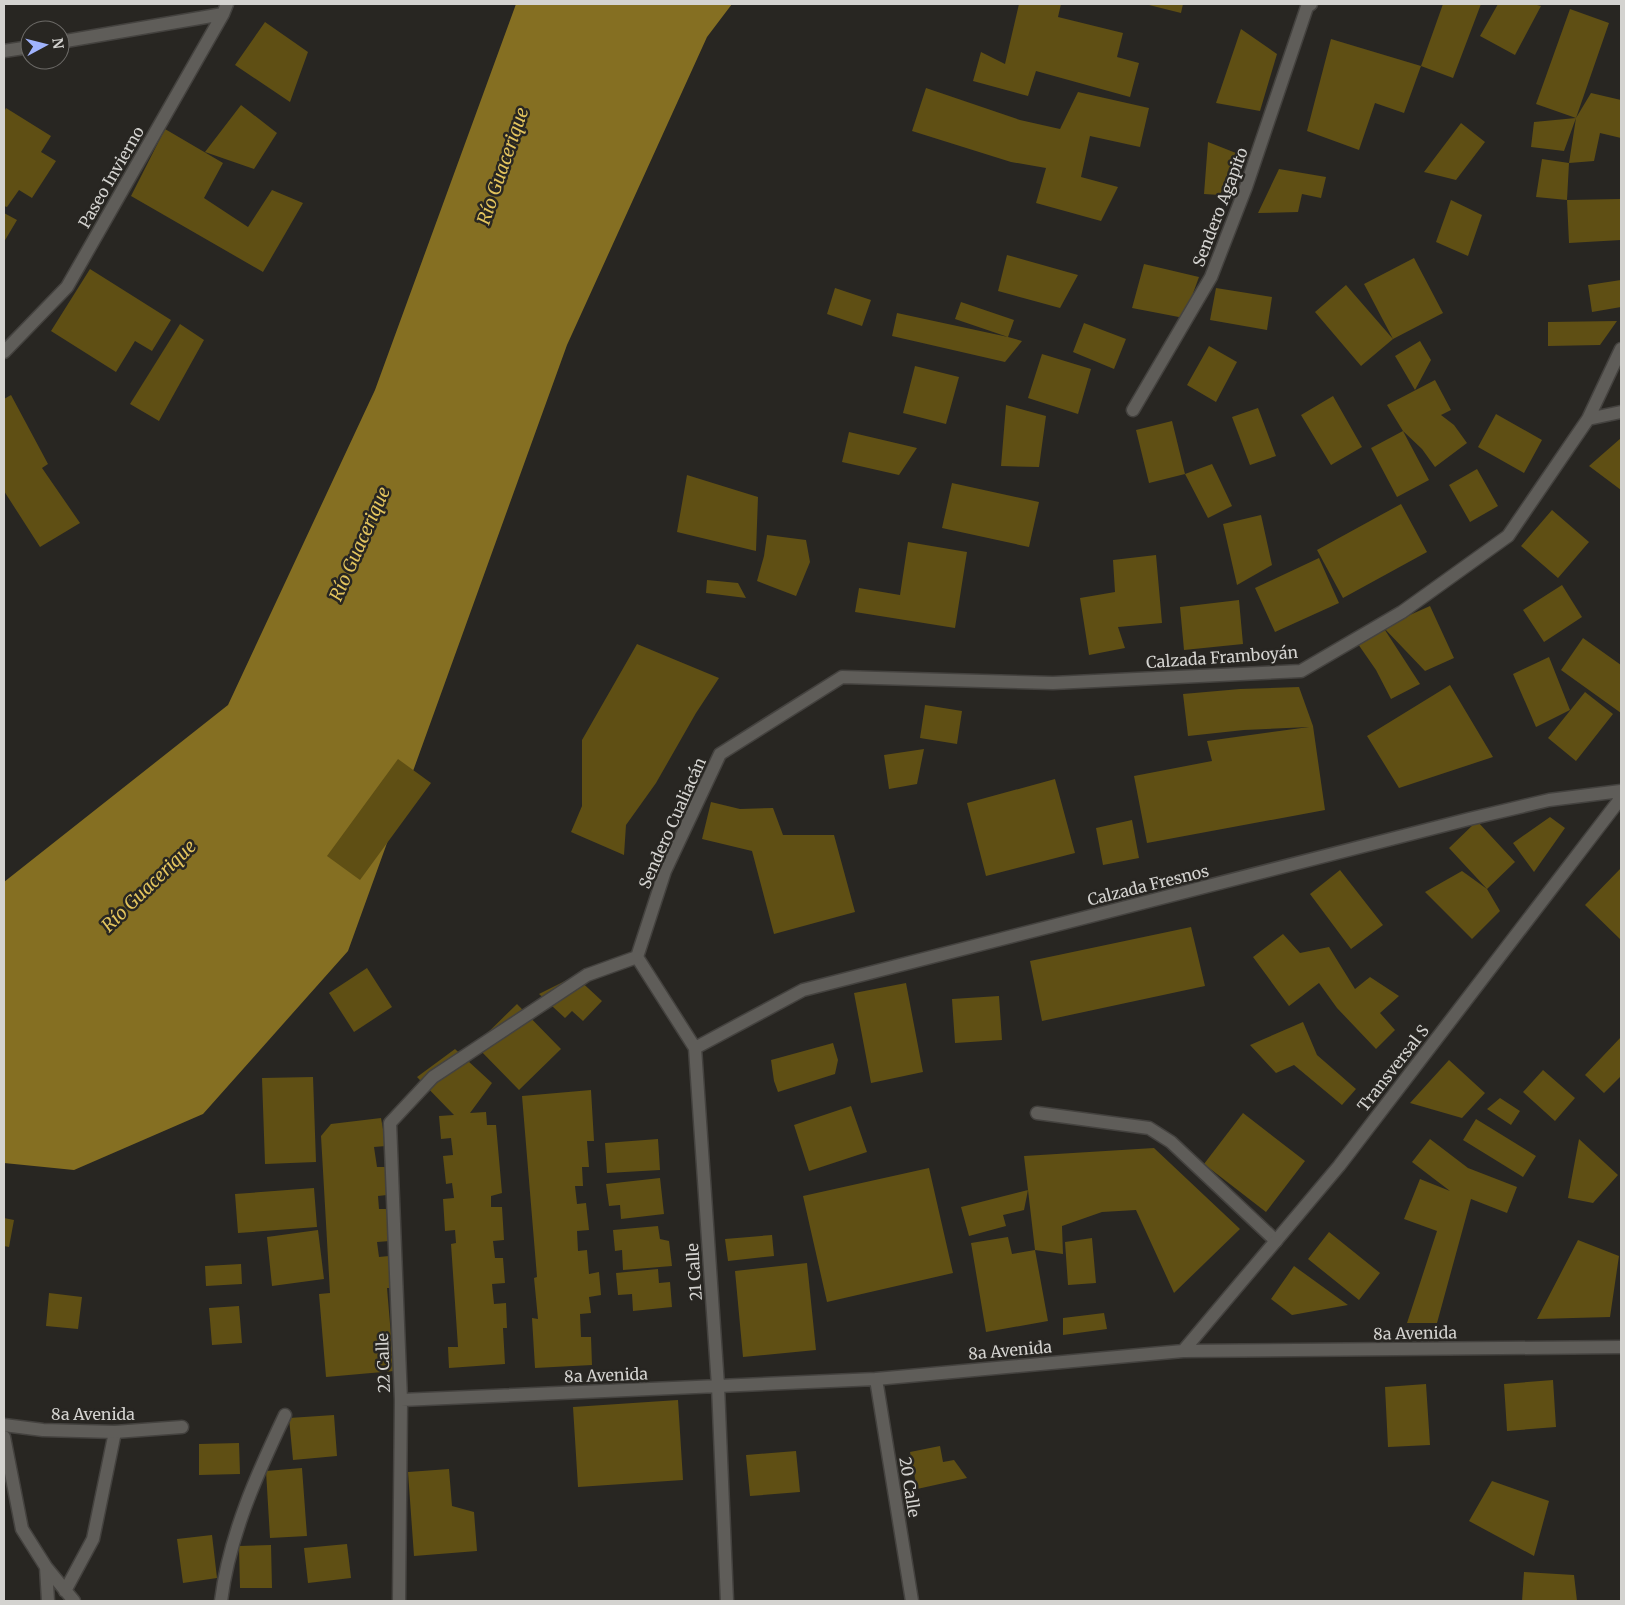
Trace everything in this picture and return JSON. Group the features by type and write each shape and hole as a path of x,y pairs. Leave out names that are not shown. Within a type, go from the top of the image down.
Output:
{"street":[{"name":"Sendero Agapito","path":"1132,410 1211,277 1246,187 1307,7 1311,4"},
{"path":"70,40 225,9"},
{"name":"Paseo Invierno","path":"4,352 67,287 225,9"},
{"path":"4,51 20,49"},
{"name":"Calzada Framboyán","path":"842,677 1053,683 1301,671 1402,612 1508,536 1588,419 1621,349"},
{"path":"1588,419 1621,412"},
{"name":"Sendero Cualiacán","path":"637,957 665,871 720,754 842,677"},
{"name":"Calzada Fresnos","path":"695,1048 803,990 1549,800 1621,791"},
{"name":"Transversal S","path":"1183,1351 1339,1166 1621,798"},
{"name":"21 Calle","path":"637,957 695,1048 718,1386 727,1601"},
{"name":"22 Calle","path":"399,1601 401,1400 390,1123 433,1077 586,975 637,957"},
{"path":"1037,1113 1149,1128 1171,1142 1276,1241"},
{"name":"8a Avenida","path":"401,1400 876,1379 1183,1351 1621,1347"},
{"name":"20 Calle","path":"876,1379 912,1601"},
{"path":"221,1601 223,1584 240,1522 259,1470 285,1415"},
{"name":"8a Avenida","path":"4,1425 43,1430 115,1432 182,1428"},
{"path":"66,1591 93,1539 115,1432"},
{"path":"4,1437 22,1529 46,1567 74,1601"},
{"path":"46,1567 48,1601"}],"water":[{"name":"Río Guacerique","path":"516,4 732,4 707,37 567,345 348,951 203,1114 74,1170 4,1163 4,882 228,705 375,390"}],"building":[{"path":"1019,4 1061,4 1058,17 1123,33 1117,57 1139,63 1130,97 1036,71 1028,96 973,81 981,52 1005,64"},
{"path":"1145,4 1183,4 1181,13"},
{"path":"1443,4 1481,4 1453,78 1421,66"},
{"path":"1498,4 1533,4 1541,6 1515,55 1480,36"},
{"path":"1570,9 1609,23 1576,118 1536,104"},
{"path":"265,22 308,52 290,102 235,65"},
{"path":"1241,29 1277,54 1260,111 1216,103"},
{"path":"1331,39 1421,66 1404,113 1375,103 1359,150 1307,131"},
{"path":"926,88 1020,120 1060,129 1078,92 1149,108 1140,147 1090,136 1081,177 1118,187 1101,221 1036,203 1046,168 1011,162 912,131"},
{"path":"1591,93 1621,100 1621,138 1600,133 1594,161 1569,163 1576,118"},
{"path":"241,105 277,133 254,169 205,152"},
{"path":"6,108 51,136 41,152 56,161 32,198 19,190 7,207 4,206 4,112"},
{"path":"1576,118 1564,151 1531,147 1534,122"},
{"path":"1461,123 1485,142 1456,180 1424,172"},
{"path":"165,129 223,163 204,198 248,227 272,190 303,203 263,272 131,196"},
{"path":"1208,142 1236,153 1220,195 1204,194"},
{"path":"1542,159 1569,163 1567,200 1536,197"},
{"path":"1279,169 1326,177 1321,198 1302,194 1298,212 1258,213"},
{"path":"1621,199 1621,240 1569,243 1567,200"},
{"path":"1451,200 1482,215 1468,256 1436,242"},
{"path":"4,213 17,220 4,242"},
{"path":"1007,255 1078,275 1060,308 998,291"},
{"path":"1414,258 1443,313 1393,339 1364,284"},
{"path":"1144,264 1199,277 1184,318 1132,308"},
{"path":"90,269 171,320 152,351 135,341 116,372 51,331"},
{"path":"1621,280 1621,307 1592,312 1588,285"},
{"path":"1346,285 1393,339 1361,366 1315,312"},
{"path":"835,288 871,300 862,326 827,314"},
{"path":"1216,288 1272,297 1267,330 1210,320"},
{"path":"961,302 1014,320 1008,337 955,319"},
{"path":"897,313 1022,341 1005,362 892,336"},
{"path":"1617,321 1600,345 1548,346 1548,322"},
{"path":"1084,323 1126,339 1114,369 1073,352"},
{"path":"180,324 204,340 159,421 130,404"},
{"path":"1420,341 1431,360 1415,390 1395,356"},
{"path":"1209,346 1237,362 1216,402 1187,385"},
{"path":"1042,354 1091,369 1078,414 1028,398"},
{"path":"915,366 959,377 946,424 903,413"},
{"path":"1435,380 1451,410 1441,415 1454,425 1467,443 1435,467 1422,449 1403,431 1387,405"},
{"path":"11,395 48,464 42,468 80,523 40,547 4,491 4,399"},
{"path":"1333,396 1362,447 1331,465 1301,415"},
{"path":"1006,405 1046,416 1039,467 1001,466"},
{"path":"1258,408 1276,456 1250,465 1232,417"},
{"path":"1496,414 1542,440 1524,473 1478,447"},
{"path":"1172,421 1185,474 1149,483 1136,430"},
{"path":"1403,431 1429,480 1397,497 1371,448"},
{"path":"849,432 917,448 899,475 842,462"},
{"path":"1621,438 1621,490 1589,466"},
{"path":"1212,464 1232,506 1208,518 1185,474"},
{"path":"1477,469 1498,506 1470,522 1449,485"},
{"path":"687,475 758,497 756,551 677,532"},
{"path":"952,483 1039,502 1029,547 942,528"},
{"path":"1401,504 1427,552 1343,598 1317,550"},
{"path":"1552,510 1589,542 1558,578 1521,546"},
{"path":"1261,515 1272,565 1237,585 1223,524"},
{"path":"767,535 806,540 810,562 796,596 757,581 764,556"},
{"path":"908,542 967,552 955,628 855,612 859,588 900,595"},
{"path":"1156,555 1162,623 1118,627 1125,648 1089,655 1080,598 1115,592 1113,560"},
{"path":"1319,558 1339,603 1275,632 1255,588"},
{"path":"707,580 738,583 746,598 706,593"},
{"path":"1562,585 1582,617 1544,642 1523,610"},
{"path":"1239,600 1243,644 1184,650 1180,607"},
{"path":"1430,606 1454,658 1425,671 1383,627"},
{"path":"1383,627 1420,684 1391,699 1376,670 1358,644"},
{"path":"1583,638 1621,665 1621,713 1561,670"},
{"path":"637,644 719,678 696,713 656,783 626,825 624,855 571,832 582,806 582,740"},
{"path":"1549,657 1570,710 1536,727 1513,674"},
{"path":"1450,685 1493,757 1399,788 1367,736"},
{"path":"1299,687 1313,726 1325,810 1147,843 1134,776 1212,761 1207,741 1309,727 1244,730 1188,736 1183,694 1240,689"},
{"path":"1585,692 1613,714 1576,761 1548,738"},
{"path":"925,705 962,711 957,744 920,738"},
{"path":"924,749 917,784 889,789 884,755"},
{"path":"398,759 431,783 360,880 327,856"},
{"path":"1055,779 1075,853 986,876 967,803"},
{"path":"711,802 740,809 773,808 783,835 834,835 855,912 774,934 752,851 702,839"},
{"path":"1550,817 1565,828 1534,872 1513,843"},
{"path":"1132,820 1139,858 1103,865 1096,828"},
{"path":"1477,821 1515,862 1487,889 1449,848"},
{"path":"1621,868 1621,940 1585,905"},
{"path":"1340,870 1383,925 1351,949 1310,894"},
{"path":"1462,871 1487,889 1500,911 1472,939 1425,892"},
{"path":"1191,927 1205,986 1042,1021 1030,961"},
{"path":"1283,934 1300,953 1329,947 1355,989 1370,977 1399,996 1380,1013 1395,1030 1376,1049 1337,1008 1319,983 1289,1006 1253,957"},
{"path":"367,968 392,1007 354,1032 329,993"},
{"path":"575,976 602,1001 583,1021 572,1011 565,1018 539,994"},
{"path":"906,983 923,1072 871,1083 854,993"},
{"path":"999,996 1002,1040 955,1043 952,999"},
{"path":"517,1004 561,1049 519,1090 475,1045"},
{"path":"1303,1022 1317,1055 1356,1089 1342,1105 1294,1065 1276,1073 1250,1045"},
{"path":"1621,1037 1621,1076 1604,1093 1585,1075"},
{"path":"833,1043 838,1060 835,1074 778,1092 774,1081 771,1060"},
{"path":"455,1049 492,1083 470,1113 486,1112 487,1125 496,1125 502,1193 491,1196 491,1207 502,1207 504,1240 493,1241 495,1258 503,1258 505,1283 492,1284 494,1304 506,1303 507,1328 503,1328 505,1364 449,1368 448,1347 458,1347 451,1244 456,1243 455,1230 445,1231 443,1199 454,1198 452,1183 446,1184 443,1156 453,1155 451,1138 441,1139 439,1116 454,1115 417,1077"},
{"path":"1449,1060 1485,1093 1462,1118 1410,1103"},
{"path":"1543,1070 1575,1098 1555,1121 1523,1092"},
{"path":"313,1077 316,1162 265,1164 262,1078"},
{"path":"591,1090 594,1141 587,1141 589,1167 582,1167 583,1186 575,1186 577,1204 586,1203 589,1230 577,1231 578,1251 587,1250 589,1274 599,1272 601,1295 589,1297 591,1313 580,1314 581,1337 591,1337 592,1365 535,1368 532,1318 538,1319 534,1278 537,1277 522,1096"},
{"path":"1500,1098 1520,1111 1511,1125 1487,1109"},
{"path":"851,1106 867,1152 809,1171 794,1125"},
{"path":"1243,1113 1305,1161 1266,1212 1204,1164"},
{"path":"381,1118 386,1146 374,1147 377,1167 385,1167 387,1195 378,1196 379,1209 388,1209 390,1241 377,1242 379,1257 389,1256 392,1288 387,1288 394,1371 326,1377 319,1294 330,1293 321,1136 331,1124"},
{"path":"1476,1119 1536,1156 1523,1177 1463,1140"},
{"path":"658,1139 660,1170 607,1173 605,1143"},
{"path":"1430,1139 1468,1168 1517,1187 1507,1213 1471,1199 1437,1323 1407,1323 1437,1231 1404,1219 1420,1179 1450,1191 1412,1162"},
{"path":"1579,1139 1618,1175 1593,1203 1568,1198"},
{"path":"1154,1148 1240,1229 1174,1293 1136,1210 1102,1212 1062,1226 1063,1254 1035,1250 1024,1156"},
{"path":"929,1168 953,1273 827,1302 803,1196"},
{"path":"660,1178 664,1214 621,1219 620,1205 609,1206 606,1184"},
{"path":"314,1188 317,1227 238,1233 235,1194"},
{"path":"1028,1190 1024,1210 1003,1215 1006,1226 969,1236 961,1207"},
{"path":"4,1218 14,1220 9,1247 4,1246"},
{"path":"658,1226 660,1239 669,1241 672,1266 623,1270 622,1250 615,1251 613,1230"},
{"path":"318,1230 324,1279 272,1286 267,1237"},
{"path":"1329,1232 1380,1273 1359,1300 1308,1259"},
{"path":"772,1235 774,1256 728,1261 725,1239"},
{"path":"1008,1237 1012,1254 1035,1250 1048,1321 986,1332 971,1243"},
{"path":"1092,1238 1096,1283 1068,1285 1065,1242"},
{"path":"1578,1240 1619,1256 1610,1317 1537,1319"},
{"path":"807,1263 816,1350 743,1357 735,1271"},
{"path":"241,1264 242,1284 206,1286 205,1266"},
{"path":"1294,1266 1348,1305 1292,1315 1271,1299"},
{"path":"658,1269 659,1283 670,1282 672,1307 633,1311 632,1294 618,1295 616,1273"},
{"path":"49,1293 82,1297 78,1329 46,1326"},
{"path":"239,1306 242,1343 212,1345 209,1308"},
{"path":"1104,1313 1107,1329 1063,1335 1063,1318"},
{"path":"1553,1380 1556,1427 1507,1431 1504,1384"},
{"path":"1426,1384 1430,1445 1388,1447 1385,1387"},
{"path":"678,1400 683,1480 578,1487 573,1407"},
{"path":"334,1415 337,1456 293,1460 289,1418"},
{"path":"239,1443 240,1474 199,1475 199,1444"},
{"path":"940,1446 943,1462 954,1460 967,1478 917,1489 910,1452"},
{"path":"796,1451 800,1492 750,1496 746,1455"},
{"path":"302,1468 307,1536 270,1538 266,1471"},
{"path":"449,1469 452,1506 474,1512 477,1551 414,1556 408,1472"},
{"path":"1492,1481 1549,1501 1534,1556 1469,1521"},
{"path":"212,1535 217,1578 183,1583 177,1539"},
{"path":"347,1544 351,1578 308,1583 304,1548"},
{"path":"271,1545 272,1588 240,1588 239,1546"},
{"path":"1524,1572 1574,1575 1577,1601 1522,1601"}]}
